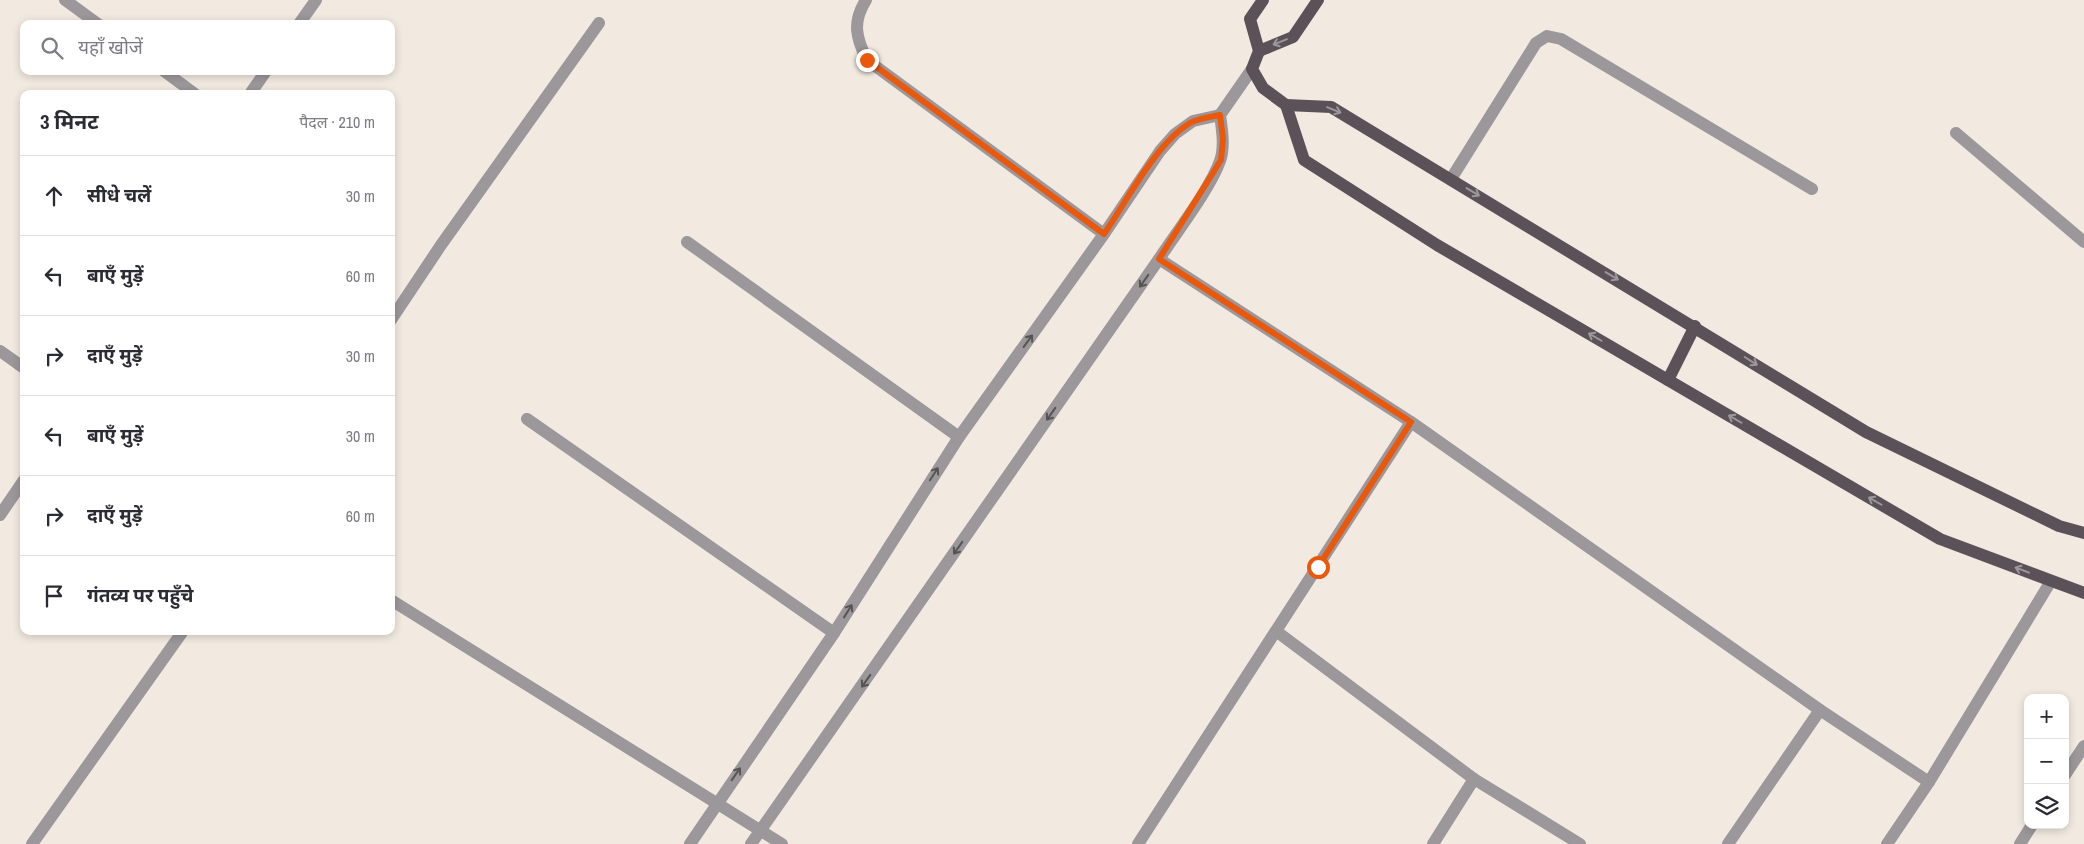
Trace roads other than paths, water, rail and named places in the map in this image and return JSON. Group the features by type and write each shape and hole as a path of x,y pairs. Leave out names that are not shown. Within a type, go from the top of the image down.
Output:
{"main road":[{"path":"1263,0 1250,19 1259,51 1252,69 1263,88 1286,105 1331,107 1695,326 1866,432 2059,526 2084,533"},
{"path":"1259,51 1293,37 1318,0"},
{"path":"1286,105 1304,160 1437,245 1940,539 2084,593"},
{"path":"1668,380 1695,326"}],"street":[{"path":"66,0 93,20"},
{"path":"302,20 316,0"},
{"path":"866,0 859,12 856,27 858,42 867,60 1104,234"},
{"path":"395,314 441,245 599,23"},
{"path":"1450,179 1536,43 1547,36 1561,40 1812,189"},
{"path":"751,844 1159,259 1221,160 1223,139 1220,115 1252,69"},
{"path":"169,75 190,90"},
{"path":"253,90 263,75"},
{"path":"690,844 834,633 959,437 1104,234 1160,151 1175,134 1192,121 1220,115"},
{"path":"1956,132 2084,242"},
{"path":"686,242 959,437"},
{"path":"1159,259 1411,422 1820,710 1929,782"},
{"path":"0,351 20,365"},
{"path":"527,419 834,633"},
{"path":"1138,844 1411,422"},
{"path":"0,515 20,486"},
{"path":"1887,844 1929,782 2051,581"},
{"path":"395,602 782,844"},
{"path":"1276,631 1474,779 1580,844"},
{"path":"32,844 180,635"},
{"path":"1728,844 1820,710"},
{"path":"2069,769 2084,746"},
{"path":"1434,844 1474,779"},
{"path":"2020,844 2029,829"}]}
